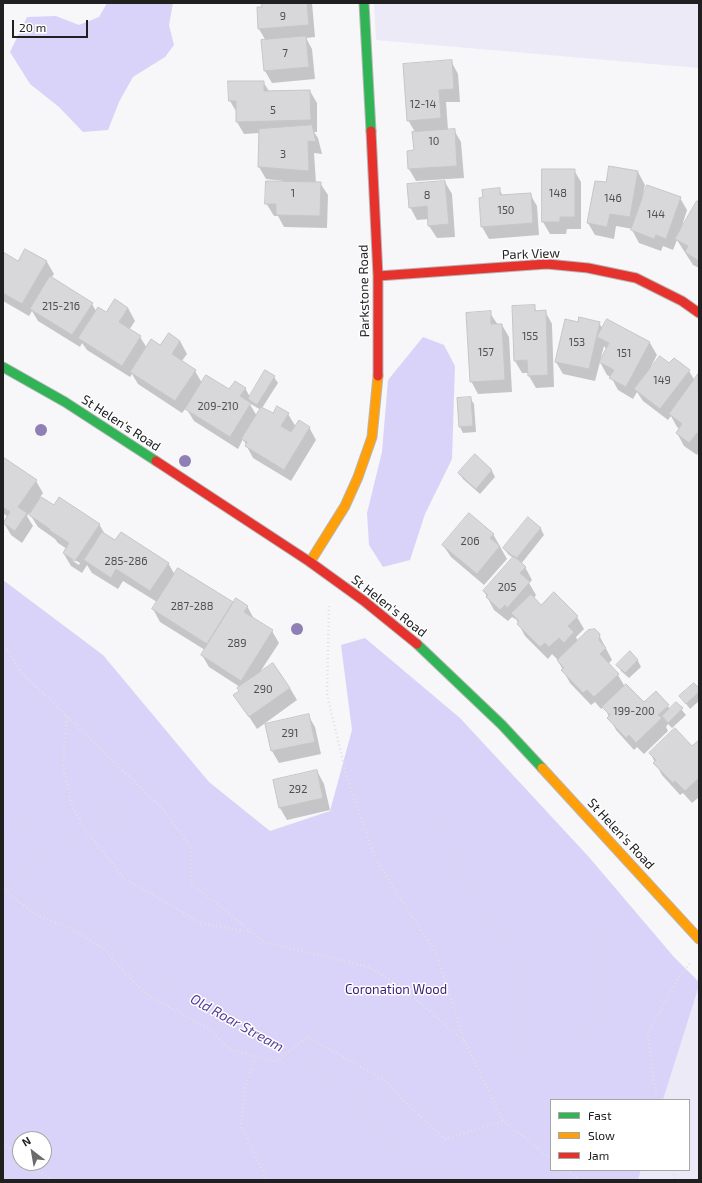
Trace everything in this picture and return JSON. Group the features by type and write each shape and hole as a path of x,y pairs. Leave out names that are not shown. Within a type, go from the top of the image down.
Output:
{"street":[{"name":"Parkstone Road","path":"310,562 345,506 358,477 372,437 378,377 378,276 364,3"},
{"name":"Park View","path":"378,276 547,264 588,268 636,278 682,301 699,313"},
{"name":"St Helen's Road","path":"3,367 65,402 310,562 409,636 502,725 699,939"}],"path":[{"path":"330,576 327,694 348,778 376,860 436,953 465,1042 503,1121 550,1157"},
{"path":"3,648 8,650 21,672 161,807 191,846 191,883 264,942 369,967 401,986 465,1042"},
{"path":"67,716 63,765 72,805 84,828 124,879 200,923 252,932"},
{"path":"3,886 11,896 39,916 72,929 104,949 145,994 208,1028 229,1049 276,1062 307,1037 385,1080 402,1099 445,1139 503,1121"},
{"path":"657,1099 648,1032 678,979 695,957"},
{"path":"255,1056 245,1088 241,1126 267,1180"},
{"path":"3,1143 12,1150"},
{"path":"39,1171 51,1180"},
{"path":"568,1171 580,1180"}],"shaded area":[{"path":"374,3 699,3 699,68 376,40"},
{"path":"108,790 125,799 132,820 127,831 114,832 104,820 102,813 102,798"},
{"path":"699,986 699,1180 638,1180 641,1171 690,1171 690,1099 663,1099"},
{"path":"418,1164 437,1167 441,1176 440,1180 402,1179 407,1169"}],"green space":[{"path":"107,3 173,3 169,25 174,45 165,57 133,77 119,102 108,130 83,132 59,107 30,84 10,52 27,17 56,16 79,25 99,17"},
{"path":"423,337 444,345 455,366 452,459 425,514 410,560 383,567 369,545 367,513 382,452 388,380"},
{"name":"Coronation Wood","path":"3,580 103,655 209,782 270,831 330,811 352,730 341,645 365,638 460,718 588,856 674,957 699,982 663,1099 550,1099 550,1171 641,1171 638,1180 3,1180"}],"building":[{"path":"261,3 307,3 309,25 258,29 257,7 262,7"},
{"path":"306,36 309,67 264,71 261,40"},
{"path":"452,60 454,89 439,90 441,118 407,121 403,64"},
{"path":"228,81 264,81 264,91 310,90 311,120 236,122 236,101 229,101"},
{"path":"312,125 316,142 308,141 309,171 258,167 259,129"},
{"path":"455,129 457,166 408,169 407,151 414,150 412,132"},
{"path":"609,166 638,171 630,217 610,214 607,227 587,223 595,181 606,182"},
{"path":"542,169 575,169 575,217 560,217 560,222 542,222"},
{"path":"266,181 321,182 320,216 276,215 276,204 265,204"},
{"path":"445,181 449,224 428,226 427,206 409,208 407,184"},
{"path":"647,185 681,197 666,239 656,235 654,239 631,230"},
{"path":"500,188 500,195 531,193 533,223 481,227 479,198 483,197 482,190"},
{"path":"697,201 699,202 699,261 685,252 688,246 675,239"},
{"path":"25,249 47,261 22,304 3,293 3,252 18,261"},
{"path":"50,276 93,303 72,335 30,309"},
{"path":"115,299 128,308 119,322 141,336 122,366 78,338 98,307 106,312"},
{"path":"535,305 535,311 546,310 548,375 528,376 527,360 514,361 512,306"},
{"path":"491,311 491,324 502,324 505,380 470,382 466,313"},
{"path":"579,317 600,322 589,369 555,362 565,319 578,322"},
{"path":"607,319 650,342 626,387 609,378 614,370 599,362 609,343 597,337"},
{"path":"169,333 180,341 172,354 196,370 175,401 130,372 151,339 160,345"},
{"path":"660,356 669,363 674,358 690,370 660,409 634,389"},
{"path":"265,370 275,376 257,405 248,399"},
{"path":"698,374 699,434 697,433 689,443 676,433 682,424 669,414"},
{"path":"206,375 229,389 235,381 246,388 240,396 251,403 230,437 185,409"},
{"path":"471,397 473,426 459,427 457,398"},
{"path":"277,406 289,413 281,426 291,432 299,420 310,427 284,470 245,446 247,442 241,439 261,407 273,413"},
{"path":"475,454 492,470 476,489 458,473"},
{"path":"3,457 37,480 18,507 27,513 15,531 3,523 10,512 3,507"},
{"path":"41,497 54,505 59,497 100,524 75,561 63,553 69,543 29,515"},
{"path":"469,513 494,534 490,538 500,546 477,574 442,545"},
{"path":"528,517 541,528 516,559 503,548"},
{"path":"102,532 115,540 121,532 169,563 150,591 116,569 111,578 84,560"},
{"path":"514,556 526,567 520,573 530,582 507,608 505,605 500,610 486,597 488,595 483,591"},
{"path":"178,568 233,602 207,644 152,609"},
{"path":"554,592 578,616 568,626 574,632 564,643 559,638 549,647 545,643 540,647 517,624 519,621 511,613 531,594 541,605"},
{"path":"236,598 248,606 244,612 273,630 241,681 201,655"},
{"path":"595,629 600,634 599,640 606,648 600,654 619,674 594,697 587,690 583,693 561,670 564,668 557,660 588,630"},
{"path":"630,651 638,660 625,673 616,665"},
{"path":"273,663 290,688 249,717 233,695 239,691 237,688"},
{"path":"694,683 699,688 699,692 686,704 679,696"},
{"path":"626,684 644,702 656,691 669,705 658,715 662,718 636,743 629,735 626,738 607,718 610,715 602,707"},
{"path":"676,702 683,708 668,723 662,716"},
{"path":"309,714 315,742 271,751 265,724"},
{"path":"675,728 692,746 699,740 699,778 685,791 675,781 673,783 653,763 656,760 649,753"},
{"path":"317,770 323,798 279,808 273,780"}],"waterway":[{"path":"11,886 42,856 55,849 68,845 84,827 102,813"},
{"path":"440,818 455,861 480,903 515,954 522,976 518,1035 522,1053"},
{"path":"3,842 26,819"},
{"name":"Old Roar Stream","path":"3,876 15,891 42,910 90,930 136,966 329,1074 362,1105 388,1146 407,1169 417,1170"},
{"path":"581,1046 597,1009 605,962 597,933"},
{"name":"Old Roar Stream","path":"430,1172 440,1173 453,1178 454,1180"}],"traffic: fast":[{"path":"364,3 371,131"},
{"path":"3,367 65,402 156,461"},
{"path":"417,644 502,725 542,768"}],"traffic: slow":[{"path":"310,562 345,506 358,477 372,437 378,376"},
{"path":"542,768 699,939"}],"traffic: jam":[{"path":"371,131 378,276 378,376"},
{"path":"378,276 547,264 588,268 636,278 682,301 699,313"},
{"path":"156,461 310,562 364,601 417,644"}]}
